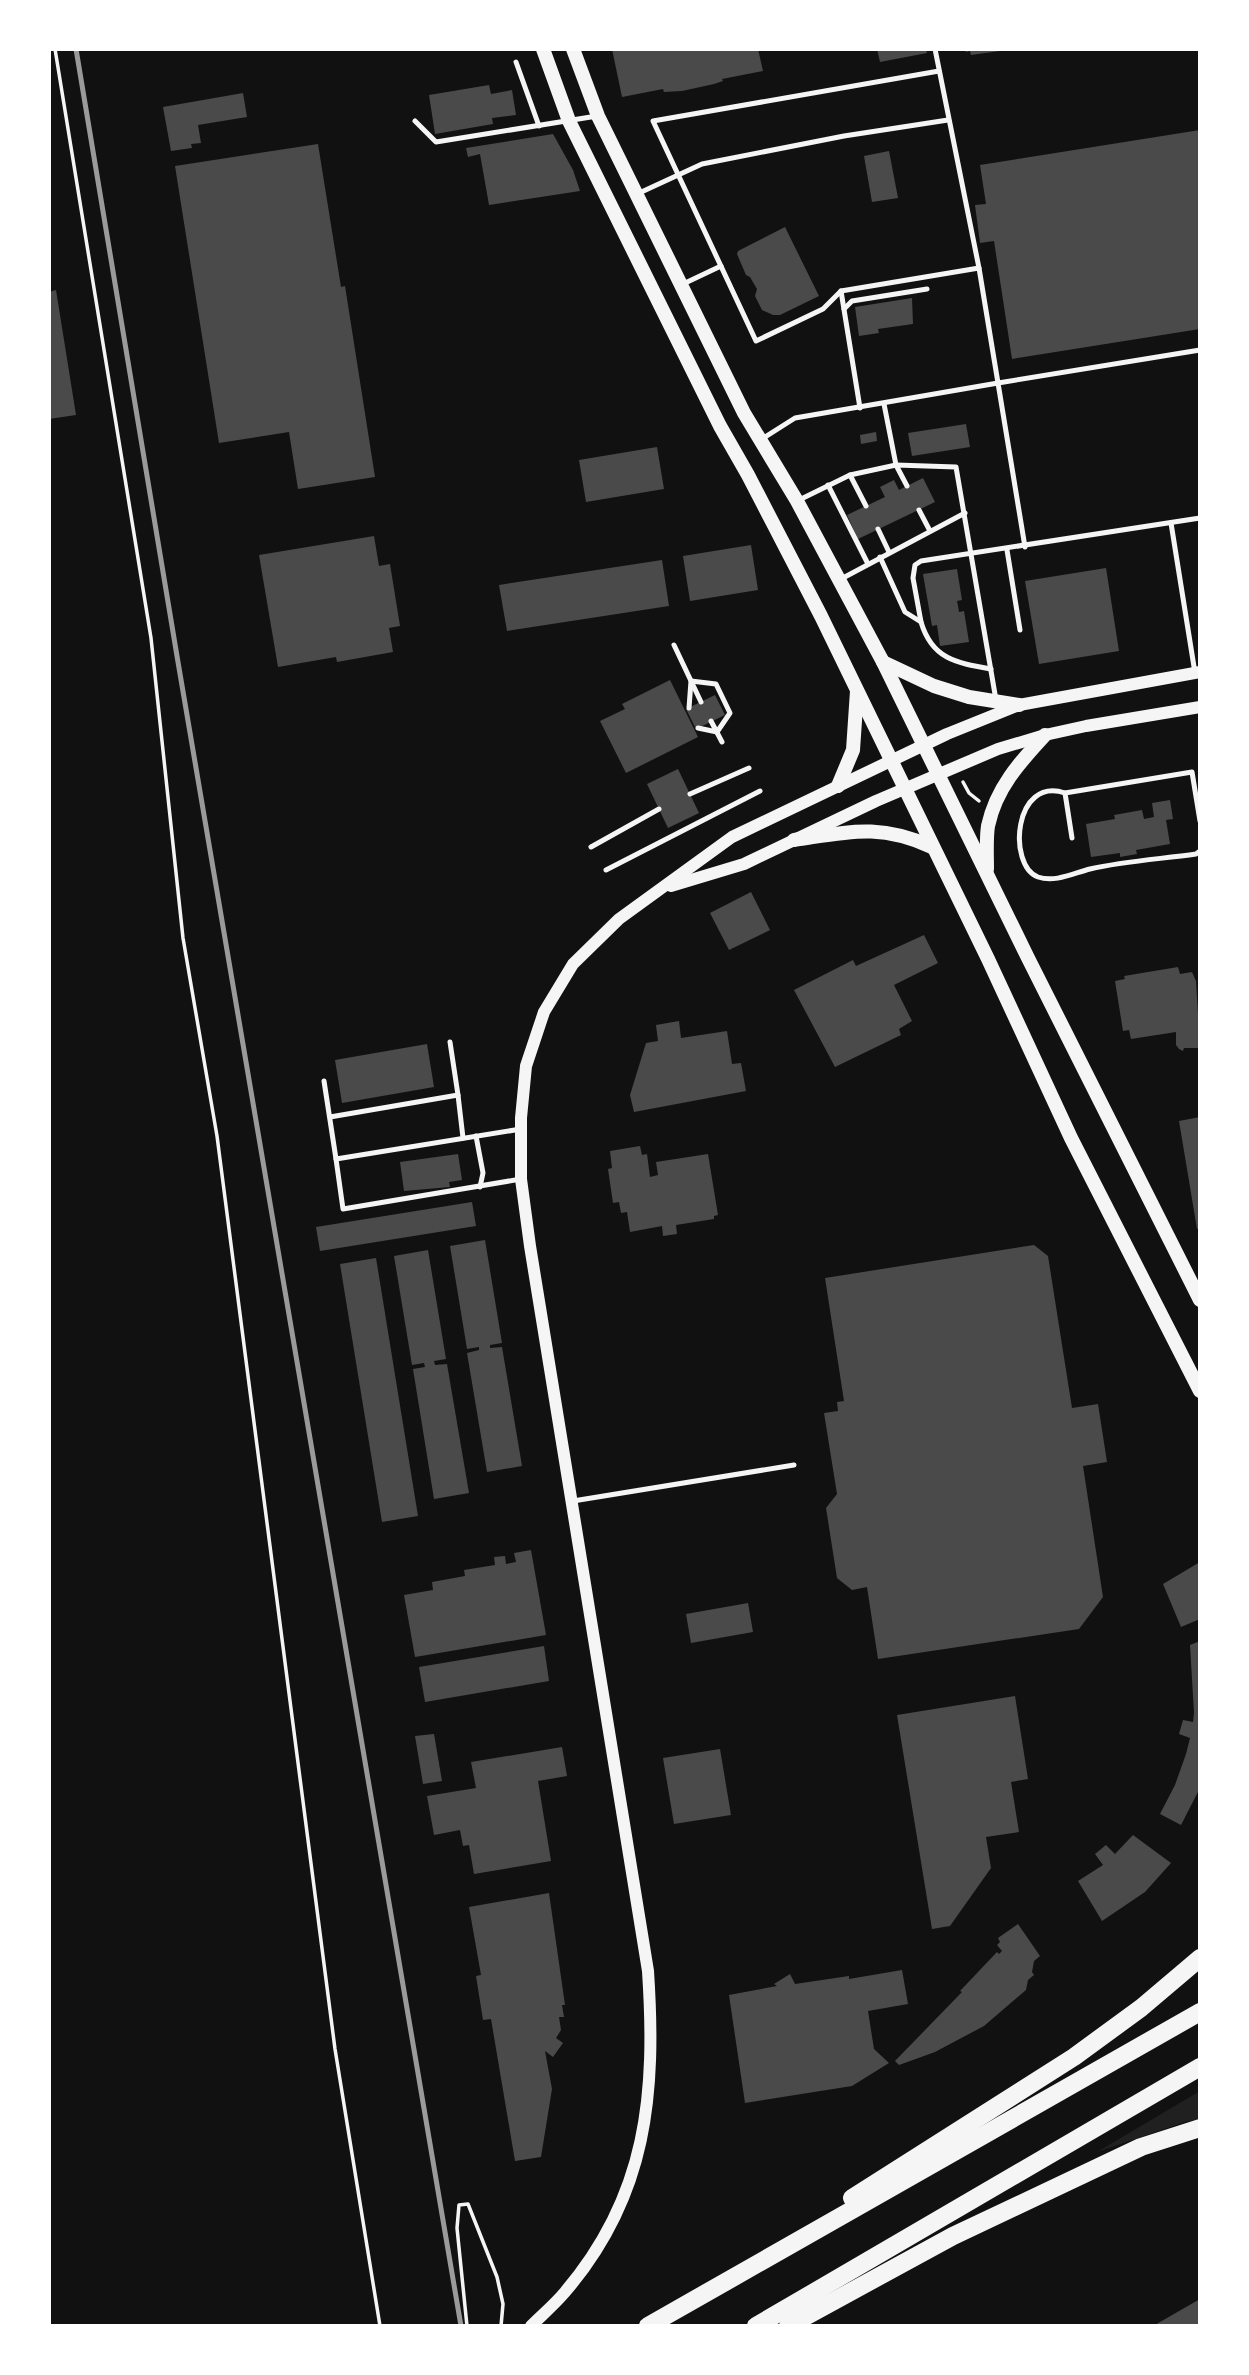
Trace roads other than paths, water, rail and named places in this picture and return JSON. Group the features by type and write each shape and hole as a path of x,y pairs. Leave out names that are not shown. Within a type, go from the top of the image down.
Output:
{"highway":[{"path":"730,2279 905,2162 1074,2057 1141,2008 1200,1958"},
{"path":"648,2326 1200,2012"},
{"path":"756,2326 1200,2067"},
{"path":"788,2326 953,2236 1141,2147 1200,2128"}],"main road":[{"path":"543,49 569,121 720,426 755,488 857,689 904,790 989,959 1071,1138 1200,1391"},
{"path":"573,49 598,116 744,413 797,501 883,662 1200,1300"},
{"path":"883,662 934,686 969,697 1019,705"},
{"path":"838,786 853,750 857,689"},
{"path":"987,870 988,826 995,807 1010,774 1045,734"},
{"path":"794,840 857,831 892,832 932,847"}],"street":[{"path":"531,2326 565,2292 599,2246 615,2217 636,2161 645,2126 651,2042 648,1971 530,1246 522,1180 521,1129 526,1066 544,1012 573,964 619,919 732,837 892,760 1019,705 1198,672"},
{"path":"661,889 744,864 937,774 998,749 1045,734 1200,707"}],"lane":[{"path":"935,49 979,268 1025,547"},
{"path":"516,62 539,125"},
{"path":"939,71 653,121 756,341 822,309 841,291 979,268"},
{"path":"415,121 436,142 598,116"},
{"path":"637,194 702,164 844,136 948,120"},
{"path":"682,285 721,266"},
{"path":"844,310 852,300 927,289"},
{"path":"841,291 860,408"},
{"path":"761,440 795,418 1200,349"},
{"path":"884,404 896,465 907,486"},
{"path":"797,501 850,475 896,465 956,467 996,700"},
{"path":"850,475 866,506"},
{"path":"828,485 868,564"},
{"path":"919,510 930,531"},
{"path":"840,579 965,513"},
{"path":"991,669 951,659 934,650 921,622 913,578 915,565 921,561 1007,550 1200,518"},
{"path":"1171,523 1198,672"},
{"path":"878,529 889,552"},
{"path":"1007,550 1020,630"},
{"path":"880,557 905,612 921,622"},
{"path":"674,645 701,702"},
{"path":"689,708 691,681"},
{"path":"691,681 716,684 730,713 717,732"},
{"path":"711,721 722,742"},
{"path":"698,728 717,732"},
{"path":"690,794 749,768"},
{"path":"1200,821 1192,772 1065,793 1054,789 1046,791 1032,800 1018,836 1029,869 1037,877 1068,877 1090,869 1196,854 1200,851"},
{"path":"606,870 760,791"},
{"path":"1065,793 1072,838"},
{"path":"591,847 659,809"},
{"path":"450,1042 463,1138"},
{"path":"324,1081 343,1209 522,1180"},
{"path":"330,1116 458,1095"},
{"path":"337,1159 521,1129"},
{"path":"477,1136 483,1173 480,1187"},
{"path":"572,1501 794,1465"}],"railway":[{"path":"76,49 461,2326"}]}
